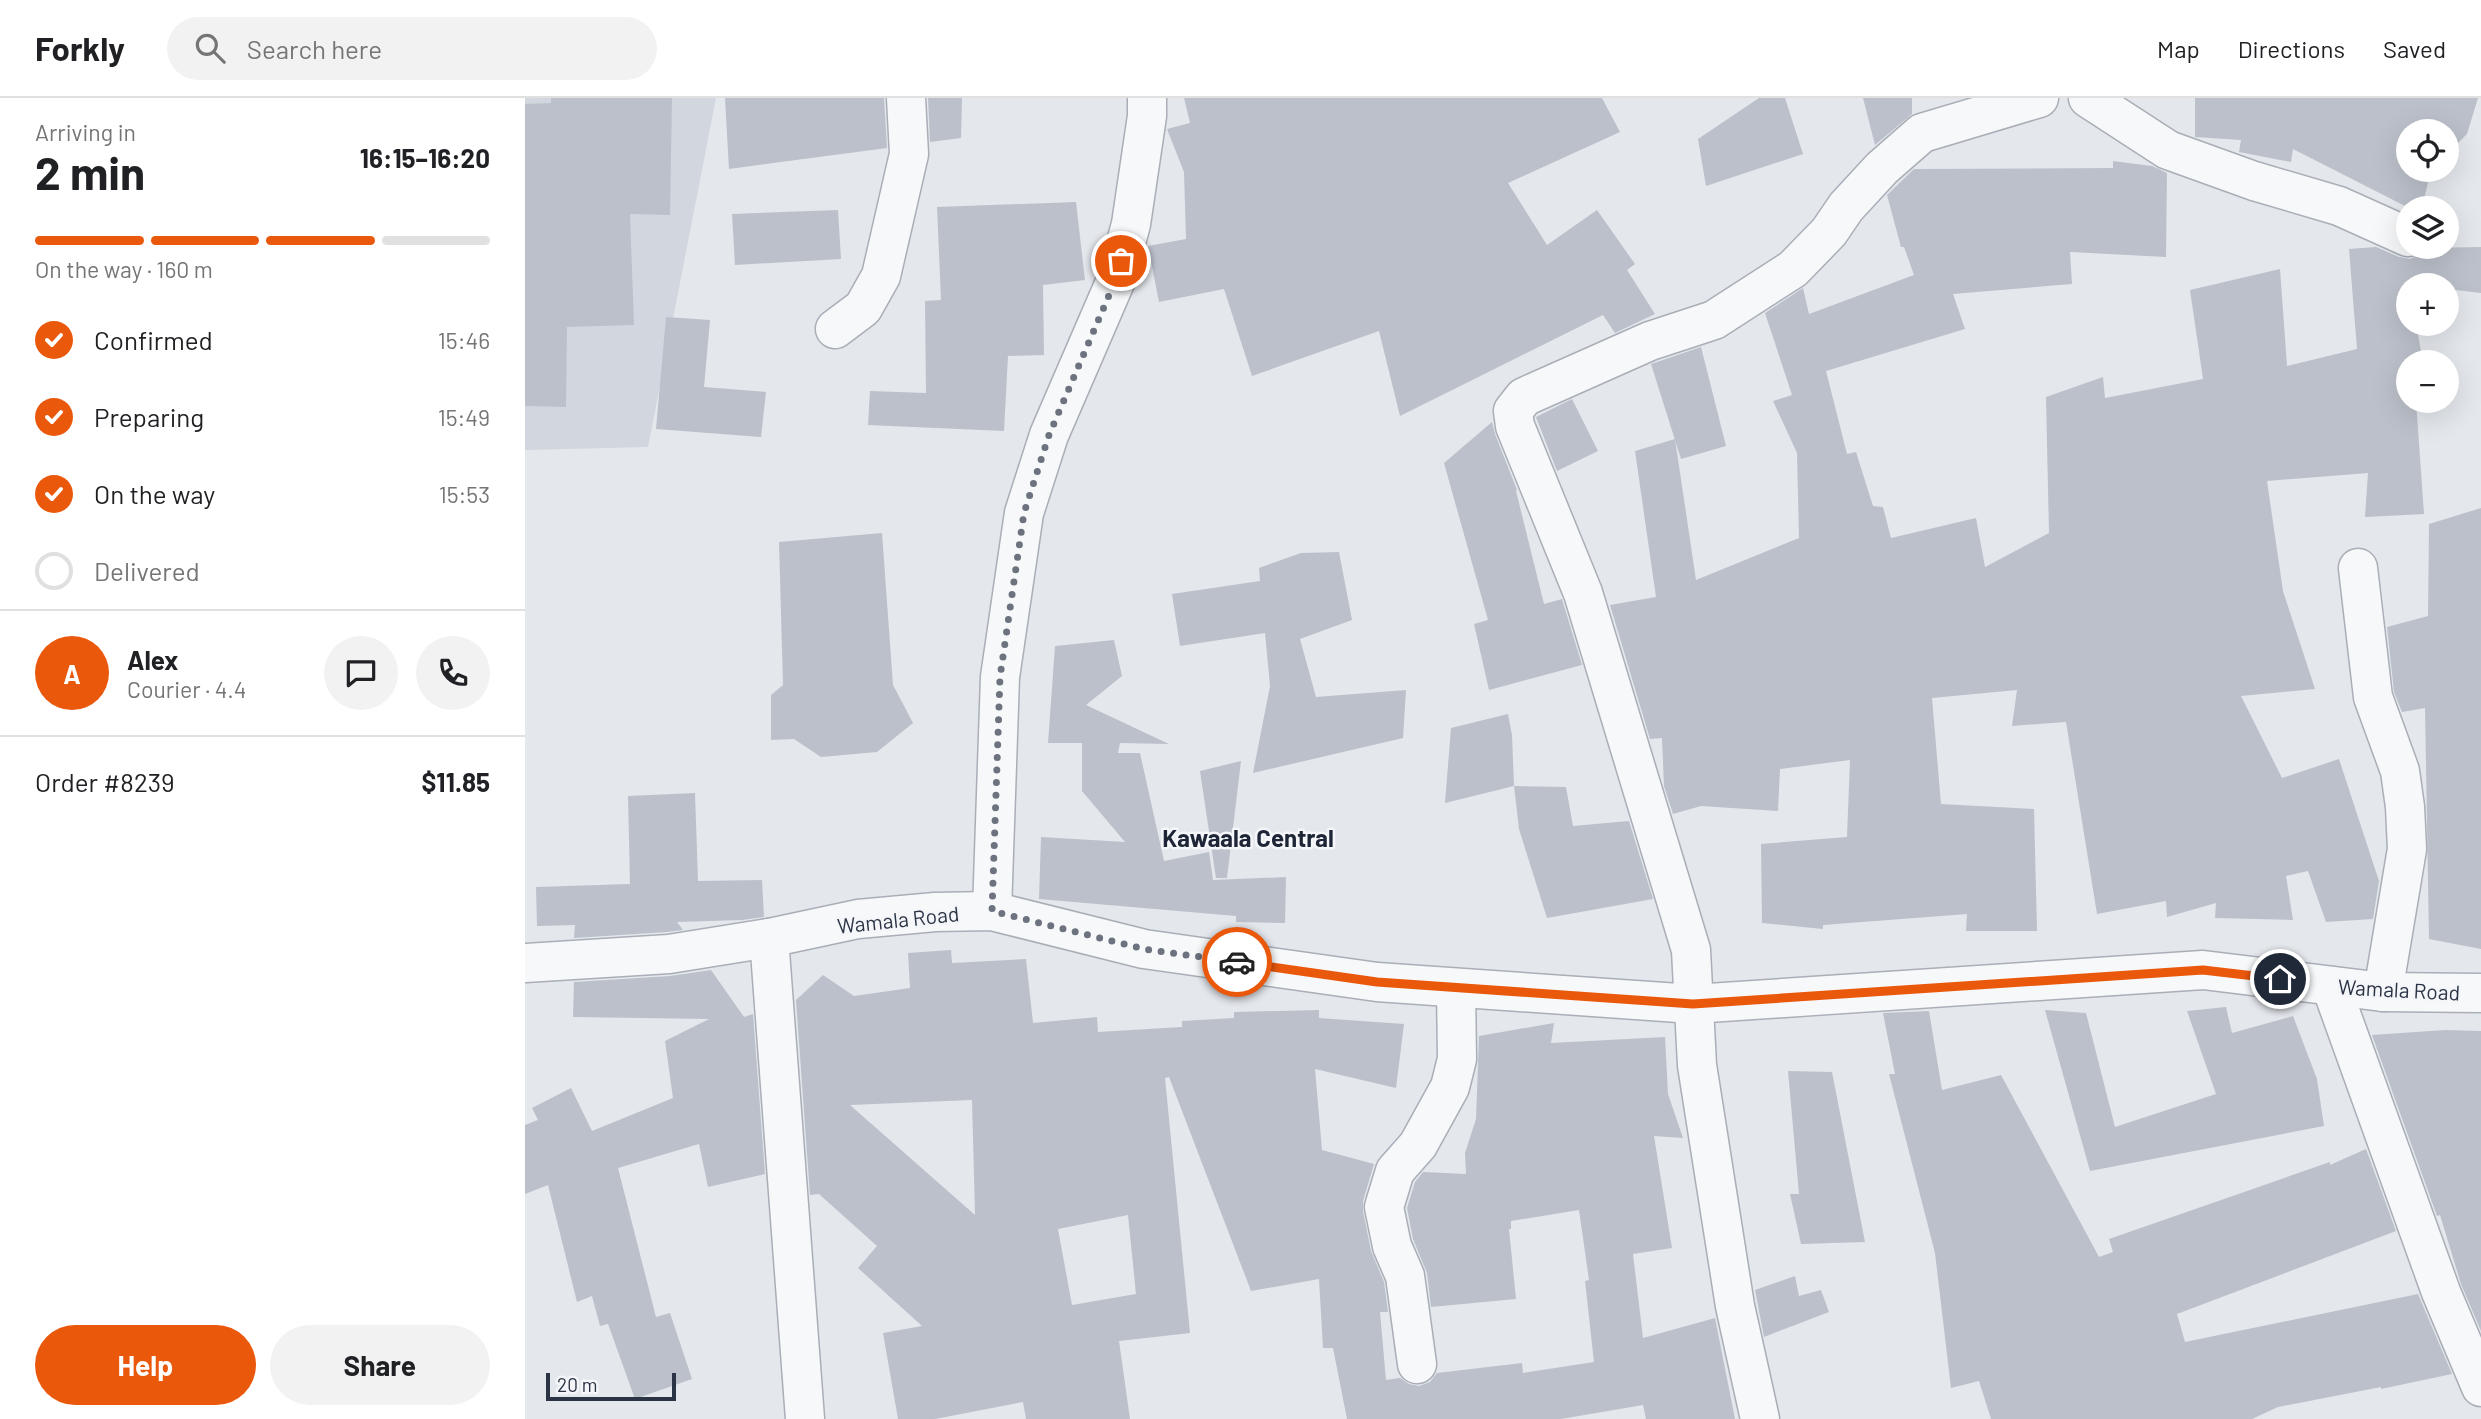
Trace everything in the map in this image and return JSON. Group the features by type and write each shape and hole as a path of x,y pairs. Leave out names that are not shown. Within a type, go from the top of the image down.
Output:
{"street":[{"path":"835,329 863,308 881,276 909,154 906,98"},
{"path":"992,911 1000,677 1024,513 1049,435 1116,279 1131,224 1147,116 1147,98"},
{"path":"1760,1419 1735,1306 1697,1065 1691,950 1583,593 1515,426 1513,411 1524,397 1650,341 1714,320 1793,269 1829,232 1846,207 1882,168 1922,133 2039,98"},
{"path":"2088,98 2168,150 2254,181 2339,206 2396,232"},
{"path":"2358,568 2373,697 2400,771 2405,807 2407,849 2383,992"},
{"name":"Wamala Road","path":"525,963 669,954 769,938 858,919 935,912 992,911 1144,949 1377,982 1693,1004 2203,970 2383,992 2481,993"},
{"path":"769,938 805,1419"},
{"path":"2331,986 2441,1292 2481,1387"},
{"path":"1417,1364 1405,1276 1392,1246 1384,1207 1395,1171 1418,1145 1450,1087 1457,1059 1456,988"}],"shaded area":[{"path":"525,98 716,98 648,447 525,450"}],"building":[{"path":"551,98 672,98 670,215 630,214 634,325 567,327 566,407 525,406 525,104 551,103"},
{"path":"725,98 884,98 887,148 729,169"},
{"path":"928,98 962,98 961,138 930,142"},
{"path":"1184,98 1602,98 1620,132 1508,183 1547,245 1597,210 1635,264 1627,270 1655,314 1615,333 1603,315 1400,416 1379,331 1252,376 1224,289 1159,302 1148,246 1186,239 1184,172 1167,129 1190,123"},
{"path":"1759,98 1785,98 1803,154 1706,186 1698,139"},
{"path":"1863,98 1912,98 1912,114 1875,145"},
{"path":"2195,98 2478,98 2467,134 2459,142 2459,119 2396,119 2396,182 2428,182 2425,196 2396,196 2396,201 2293,149 2291,162 2239,152 2241,140 2195,137"},
{"path":"2113,161 2152,166 2167,173 2166,257 2070,252 2072,284 1953,294 1965,329 1826,371 1847,454 1856,452 1873,506 1883,507 1891,538 1976,518 1985,567 2049,533 2046,397 2103,377 2105,398 2203,379 2190,290 2280,269 2287,366 2357,349 2349,249 2376,247 2396,256 2396,259 2459,259 2459,247 2481,247 2481,293 2459,290 2459,273 2396,273 2396,336 2418,336 2421,350 2396,350 2396,413 2417,413 2424,514 2365,517 2368,473 2267,481 2283,591 2315,689 2241,696 2282,778 2339,759 2379,881 2373,919 2326,922 2308,871 2286,876 2293,920 2215,918 2216,903 2167,917 2166,901 2097,914 2066,722 2012,726 2017,690 1932,698 1941,804 2034,809 2037,931 1966,931 1967,914 1823,925 1823,929 1762,923 1761,844 1847,837 1850,760 1780,769 1778,811 1701,806 1673,814 1664,786 1662,738 1650,739 1610,605 1656,597 1635,451 1675,439 1696,580 1799,538 1797,453 1773,401 1792,395 1765,313 1803,288 1809,314 1914,275 1904,247 1901,247 1887,195 1914,169 2113,168"},
{"path":"1076,202 1085,280 1043,285 1044,355 1008,356 1004,431 868,425 870,391 926,393 925,301 941,300 937,207"},
{"path":"838,210 841,259 735,265 732,214"},
{"path":"666,317 710,320 704,387 766,392 761,437 656,429"},
{"path":"1701,347 1726,446 1681,459 1651,364"},
{"path":"1572,399 1598,451 1557,471 1536,417"},
{"path":"1492,422 1517,490 1544,604 1562,599 1582,665 1489,690 1474,624 1488,620 1444,463"},
{"path":"2481,508 2481,949 2429,939 2425,708 2402,712 2394,692 2387,627 2428,616 2429,524"},
{"path":"882,533 893,685 913,723 877,752 821,757 794,739 771,740 771,695 783,685 779,542"},
{"path":"1339,552 1352,620 1300,639 1316,697 1406,690 1403,738 1253,773 1270,686 1265,633 1180,646 1172,594 1260,581 1259,568 1301,553"},
{"path":"1114,640 1122,676 1086,705 1169,744 1120,743 1118,753 1140,753 1164,861 1209,852 1213,880 1286,877 1285,923 1236,922 1236,916 1039,899 1041,837 1125,842 1082,791 1082,743 1048,743 1055,646"},
{"path":"1508,714 1512,735 1514,786 1445,803 1451,728"},
{"path":"1241,761 1227,878 1216,878 1200,771"},
{"path":"1514,786 1566,787 1573,826 1629,821 1653,899 1547,918 1519,829"},
{"path":"695,793 698,881 762,880 764,917 677,922 683,930 574,938 575,925 537,926 536,887 630,884 628,796"},
{"path":"951,950 952,963 1026,959 1033,1023 1097,1017 1098,1032 1182,1027 1182,1021 1234,1018 1234,1012 1319,1010 1319,1018 1404,1024 1396,1088 1315,1069 1322,1150 1374,1164 1363,1201 1363,1211 1371,1251 1384,1282 1388,1312 1380,1312 1386,1380 1400,1378 1419,1386 1430,1382 1437,1373 1522,1363 1523,1373 1594,1362 1585,1281 1589,1280 1579,1210 1511,1221 1509,1229 1516,1299 1431,1307 1427,1273 1413,1239 1407,1208 1415,1182 1423,1172 1466,1174 1465,1153 1476,1119 1479,1036 1554,1023 1551,1043 1665,1037 1668,1094 1683,1138 1654,1136 1672,1248 1633,1254 1643,1338 1715,1318 1735,1419 1646,1419 1643,1405 1561,1419 1347,1419 1333,1348 1323,1348 1319,1279 1251,1291 1169,1077 1165,1078 1190,1333 1119,1341 1130,1419 1026,1419 1023,1402 935,1419 898,1419 883,1333 922,1326 858,1268 877,1246 819,1194 810,1195 796,1000 823,975 854,996 910,988 908,953","holes":["972,1100 975,1215 850,1105","1128,1215 1136,1294 1072,1305 1058,1229"]},
{"path":"711,970 744,1017 753,1014 765,1174 708,1187 699,1144 618,1168 656,1317 670,1313 692,1379 635,1399 608,1324 600,1326 592,1296 577,1302 548,1185 525,1194 525,1125 538,1120 532,1108 571,1088 592,1131 673,1098 665,1041 709,1019 573,1017 574,982 670,976"},
{"path":"2226,1007 2232,1033 2293,1016 2317,1079 2324,1126 2090,1171 2045,1010 2086,1013 2115,1127 2216,1094 2187,1011"},
{"path":"1929,1011 1942,1090 2001,1075 2099,1257 2113,1252 2109,1239 2330,1162 2330,1165 2366,1149 2396,1231 2177,1314 2185,1342 2418,1294 2452,1374 2278,1407 2252,1419 1991,1419 1979,1381 1951,1388 1935,1253 1889,1074 1895,1074 1883,1013"},
{"path":"2445,1030 2481,1031 2481,1331 2461,1284 2440,1215 2437,1216 2372,1035"},
{"path":"1788,1071 1832,1072 1865,1242 1801,1244 1790,1194 1799,1194"},
{"path":"1795,1276 1799,1296 1821,1290 1829,1312 1764,1337 1755,1290"}],"way so far":[{"path":"1121,261 1116,279 1049,435 1024,513 1000,677 992,911 1144,949 1237,962"}],"district":[{"name":"Kawaala Central","path":"1248,837"}],"route":[{"path":"1237,962 1377,982 1693,1004 2203,970 2280,979"}]}
